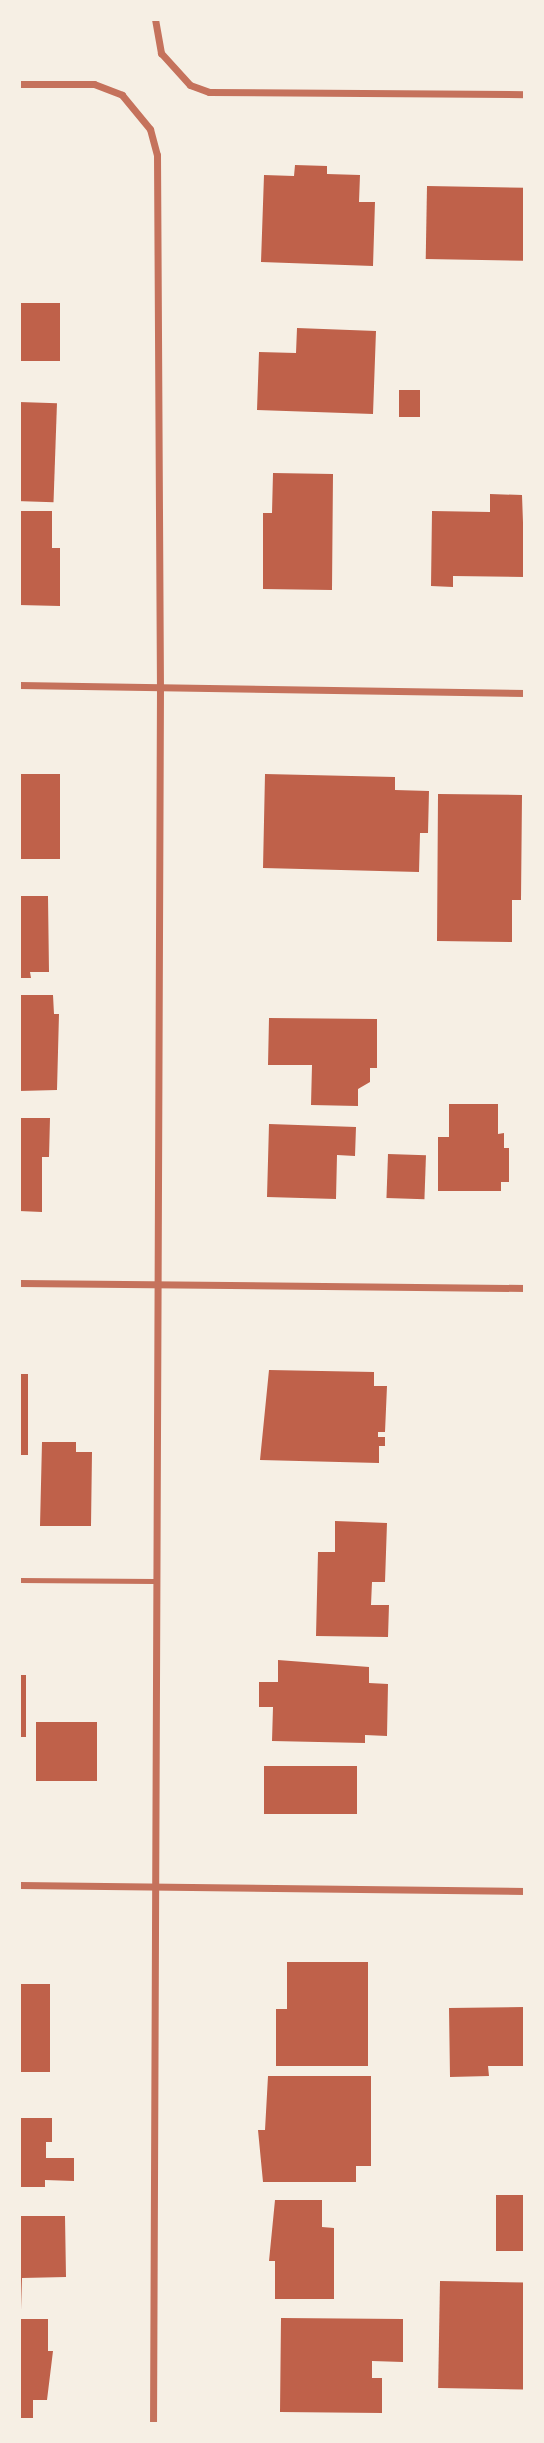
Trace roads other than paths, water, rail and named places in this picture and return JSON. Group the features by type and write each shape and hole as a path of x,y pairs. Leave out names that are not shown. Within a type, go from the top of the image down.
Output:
{"street":[{"path":"155,19 161,53 190,85 209,92 525,94"},
{"path":"19,84 94,84 122,96 150,129 158,155 159,1284 154,1581 157,1887 153,2424"},
{"path":"19,685 525,693"},
{"path":"19,1283 525,1288"},
{"path":"19,1885 525,1891"}],"lane":[{"path":"19,1580 154,1581"}]}
